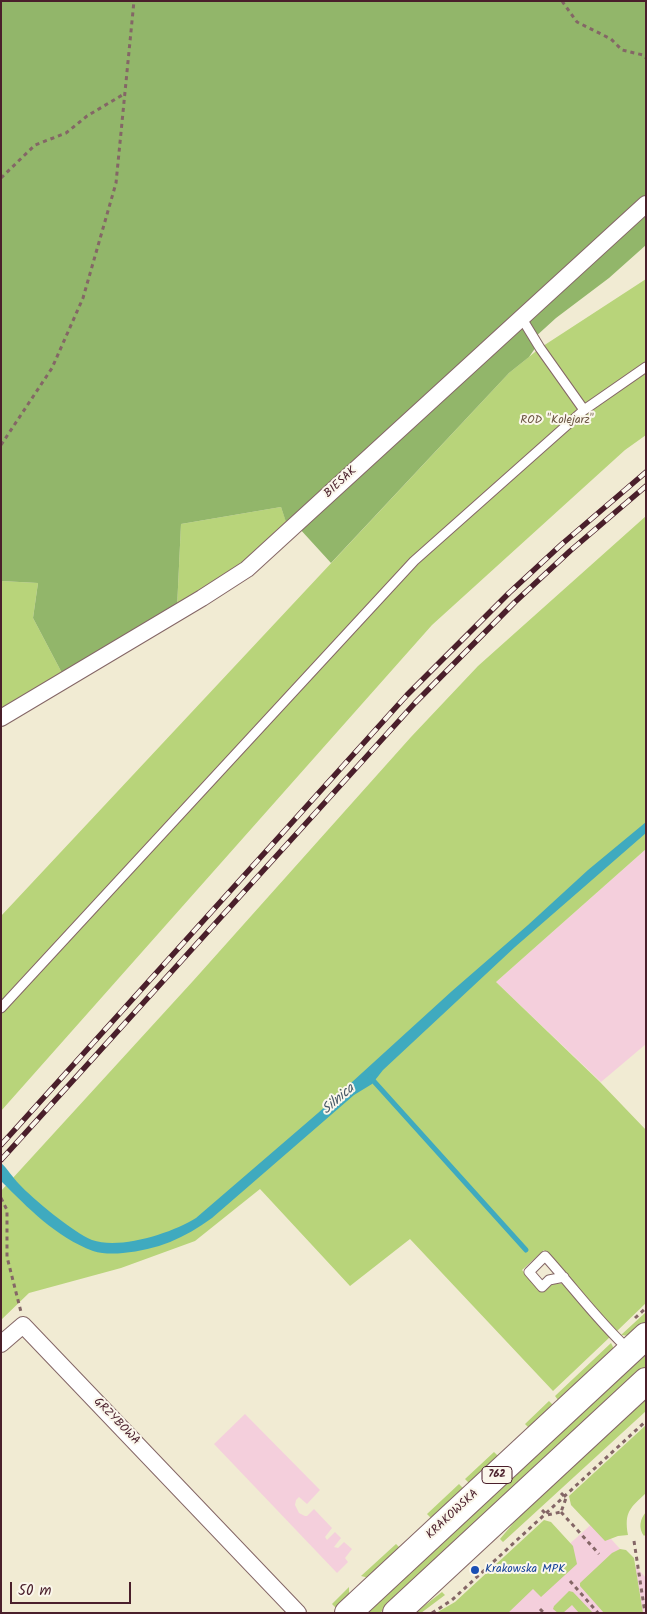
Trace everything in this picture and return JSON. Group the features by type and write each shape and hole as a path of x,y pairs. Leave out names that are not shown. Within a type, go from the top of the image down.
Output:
{"main road":[{"name":"KRAKOWSKA","path":"348,1613 638,1344"},
{"name":"762","path":"396,1613 646,1380"}],"street":[{"name":"BIESAK","path":"1,718 247,570 646,204"},
{"path":"1,1344 23,1325"},
{"name":"GRZYBOWA","path":"23,1325 298,1613"}],"lane":[{"path":"521,317 540,348 584,410"},
{"path":"1,1008 414,561 584,410 646,367"},
{"path":"564,1277 615,1337 638,1344"}],"path":[{"path":"1,445 52,368 83,298 116,182 134,1"},
{"path":"562,1 576,22 611,39 622,50 643,55 646,58"},
{"path":"1,178 35,145 66,133 88,116 124,94"},
{"path":"1,1198 7,1210 6,1257 18,1297 23,1325"},
{"path":"432,1613 452,1600 646,1421"},
{"path":"561,1493 566,1498 561,1512"},
{"path":"542,1510 547,1515 561,1512"},
{"path":"561,1512 599,1554"},
{"path":"634,1540 645,1613"},
{"path":"570,1581 598,1613"},
{"path":"540,1608 544,1613"}],"shaded area":[{"path":"646,849 646,1044 601,1082 496,982"},
{"path":"245,1414 320,1490 307,1504 299,1497 295,1505 299,1513 305,1516 314,1509 332,1528 325,1537 327,1540 335,1532 341,1538 334,1547 338,1548 344,1542 352,1549 345,1558 348,1562 337,1573 214,1444"},
{"path":"595,1521 646,1578 646,1613 493,1613"}],"green space":[{"path":"1,1 646,1 646,245 609,278 556,318 534,338 538,344 529,357 509,373 331,563 299,528 290,534 281,507 181,524 177,608 63,675 33,618 38,583 1,581"},
{"name":"ROD \"Kolejarz\"","path":"646,279 646,435 625,450 432,625 1,1111 1,916 509,373 540,348"},
{"path":"281,507 288,527 244,566 177,608 181,524"},
{"path":"646,516 646,849 496,982 600,1082 646,1130 646,1303 616,1332 544,1250 522,1270 541,1292 555,1284 565,1285 611,1336 553,1391 410,1239 350,1286 260,1189 195,1241 121,1268 29,1293 1,1320 1,1191 193,981 411,737 478,666"},
{"path":"1,581 38,583 33,618 63,675 1,711"},
{"path":"646,1312 646,1324 629,1336 621,1335"},
{"path":"611,1343 613,1352 558,1400 555,1396"},
{"path":"646,1350 646,1366 380,1613 363,1613"},
{"path":"646,1394 646,1411 503,1542 500,1539 536,1496"},
{"path":"549,1401 554,1406 529,1428 525,1424"},
{"path":"646,1425 646,1493 630,1511 627,1521 628,1535 618,1536 605,1541 571,1505 569,1496"},
{"path":"494,1452 498,1456 471,1485 465,1479"},
{"path":"459,1484 466,1491 431,1518 427,1514"},
{"path":"646,1512 646,1534 644,1536 640,1524"},
{"path":"544,1520 551,1522 573,1546 577,1564 541,1597 533,1589 508,1613 436,1613 455,1602"},
{"path":"396,1544 400,1548 369,1578 361,1576"},
{"path":"620,1549 626,1550 634,1558 643,1613 604,1613 580,1586 580,1583 612,1553"},
{"path":"349,1587 349,1595 338,1610 332,1604"},
{"path":"569,1591 573,1592 593,1613 579,1613 572,1605 563,1613 558,1613 553,1609"},
{"path":"442,1592 445,1595 421,1613 415,1613"}],"water":[{"name":"Silnica","path":"646,822 646,833 515,947 383,1070 372,1084 354,1095 212,1218 181,1237 159,1246 135,1251 108,1254 93,1251 67,1238 43,1221 1,1181 1,1163 25,1190 54,1215 84,1236 104,1243 117,1243 146,1238 186,1224 196,1218 318,1113 588,870"}],"waterway":[{"path":"370,1077 526,1250"}],"railway":[{"path":"1,1145 407,695 509,593 562,544 646,472"},
{"path":"1,1160 415,703 515,602 570,551 646,486"}],"place":[{"name":"Krakowska MPK","path":"475,1570"}]}
